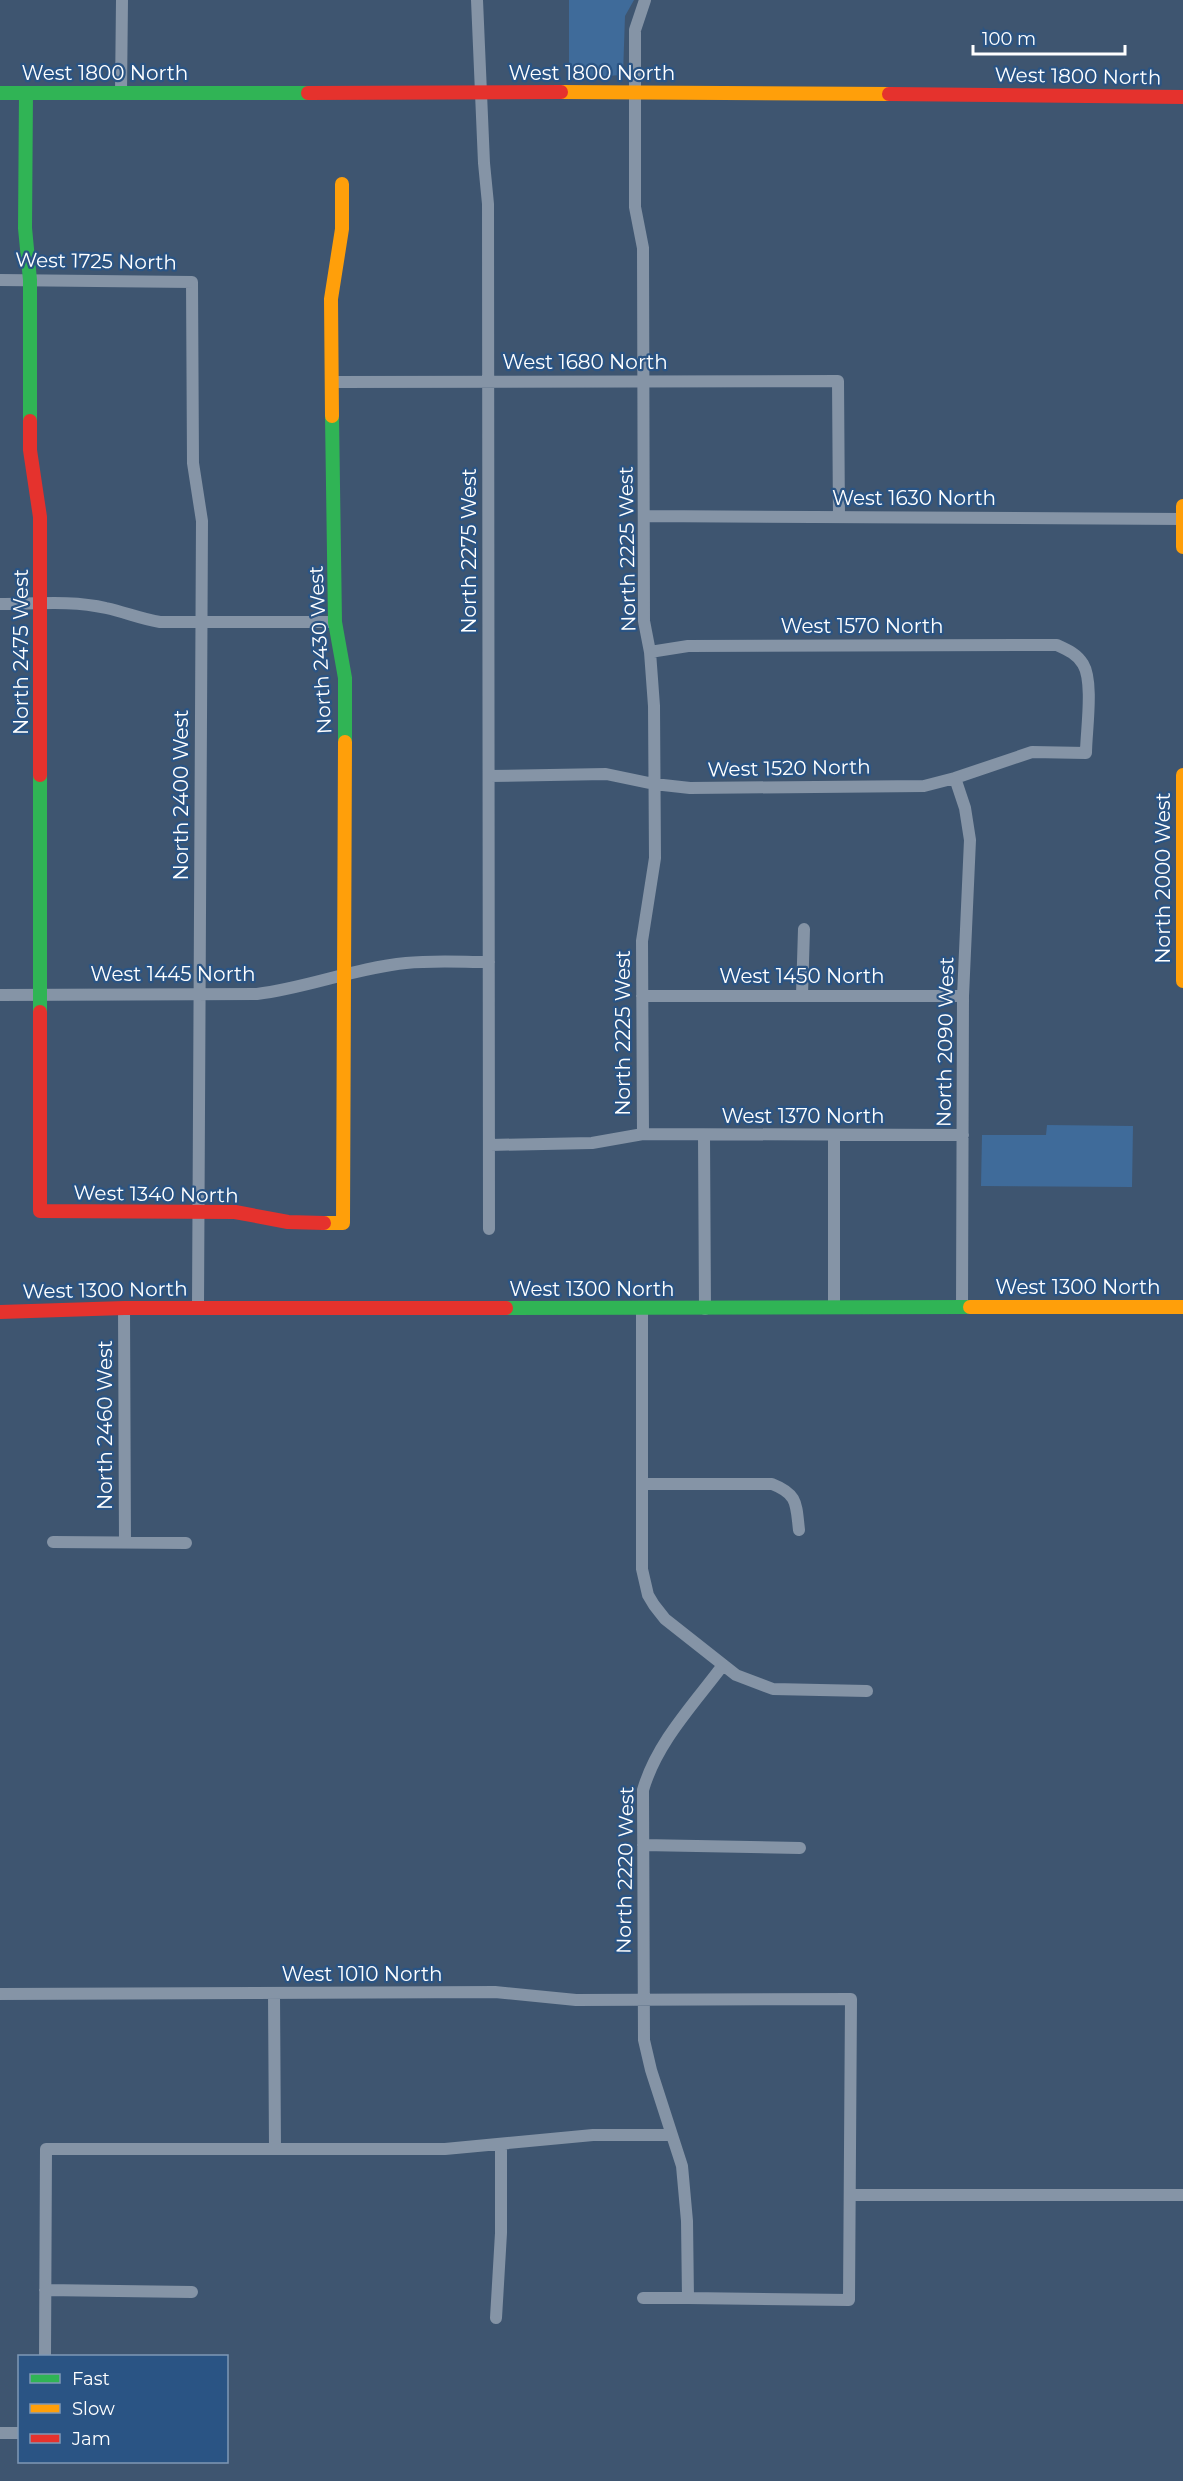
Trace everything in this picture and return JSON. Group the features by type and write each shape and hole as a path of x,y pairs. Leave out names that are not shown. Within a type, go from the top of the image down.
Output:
{"street":[{"path":"121,93 122,0"},
{"name":"North 2275 West","path":"477,0 488,204 489,1229"},
{"name":"North 2225 West","path":"643,1134 642,941 655,858 654,706 650,652 644,621 643,248 635,207 635,30 645,0"},
{"name":"West 1800 North","path":"0,93 635,92 1183,97"},
{"name":"North 2475 West","path":"26,93 25,228 30,280 30,450 40,517 40,1211"},
{"name":"North 2430 West","path":"342,184 342,229 331,299 335,622 345,678 343,1223"},
{"name":"West 1725 North","path":"0,280 192,282"},
{"name":"North 2400 West","path":"192,282 193,463 202,521 198,1308"},
{"name":"West 1680 North","path":"332,382 838,381 838,517"},
{"path":"1183,506 1183,547"},
{"name":"West 1630 North","path":"644,516 1183,519"},
{"path":"0,604 78,604 106,608 139,619 160,622 335,622"},
{"name":"West 1570 North","path":"650,652 688,646 1057,645 1074,653 1084,666 1088,684 1086,753"},
{"name":"West 1520 North","path":"489,776 606,774 654,784 690,788 924,786 1032,752 1086,753"},
{"name":"North 2000 West","path":"1183,775 1183,981"},
{"name":"North 2090 West","path":"955,778 965,808 970,840 963,996 962,1308"},
{"path":"802,995 804,929"},
{"name":"West 1445 North","path":"0,995 257,994 283,991 344,975 406,963 489,962"},
{"name":"West 1450 North","path":"642,996 963,996"},
{"name":"West 1370 North","path":"490,1145 592,1143 643,1134 704,1136 963,1135"},
{"path":"834,1135 834,1308"},
{"path":"704,1136 705,1308"},
{"name":"West 1340 North","path":"40,1211 235,1212 288,1222 343,1223"},
{"name":"West 1300 North","path":"0,1312 124,1308 1183,1307"},
{"name":"North 2460 West","path":"124,1308 125,1543"},
{"path":"642,1308 642,1569 648,1595 665,1618 736,1675 773,1689 867,1691"},
{"path":"642,1484 772,1484 788,1490 795,1502 799,1530"},
{"path":"53,1542 186,1543"},
{"name":"North 2220 West","path":"688,2298 686,2192 682,2166 651,2070 644,2040 642,2000 643,1790 650,1768 664,1744 723,1665"},
{"path":"643,1845 800,1848"},
{"name":"West 1010 North","path":"0,1994 495,1992 576,2000 850,1999 850,2195"},
{"path":"274,1994 275,2148"},
{"path":"45,2355 46,2149 445,2149 593,2135 672,2135"},
{"path":"496,2318 501,2233 501,2144"},
{"path":"644,2298 849,2300 850,2195 1183,2195"},
{"path":"45,2290 192,2292"},
{"path":"0,2433 18,2433"}],"shaded area":[{"path":"569,0 634,0 625,16 623,75 569,78"},
{"path":"1047,1125 1133,1126 1132,1187 981,1186 982,1135 1046,1135"}],"traffic: fast":[{"path":"0,93 308,93"},
{"path":"26,93 25,228 30,280 30,421"},
{"path":"332,416 335,622 345,678 345,742"},
{"path":"40,775 40,1012"},
{"path":"506,1308 970,1307"}],"traffic: slow":[{"path":"561,92 889,94"},
{"path":"332,416 331,299 342,229 342,184"},
{"path":"1183,506 1183,547"},
{"path":"324,1223 343,1223 345,742"},
{"path":"1183,775 1183,981"},
{"path":"970,1307 1183,1307"}],"traffic: jam":[{"path":"308,93 561,92"},
{"path":"889,94 1183,97"},
{"path":"30,421 30,450 40,517 40,775"},
{"path":"40,1012 40,1211 235,1212 288,1222 324,1223"},
{"path":"0,1312 124,1308 506,1308"}]}
